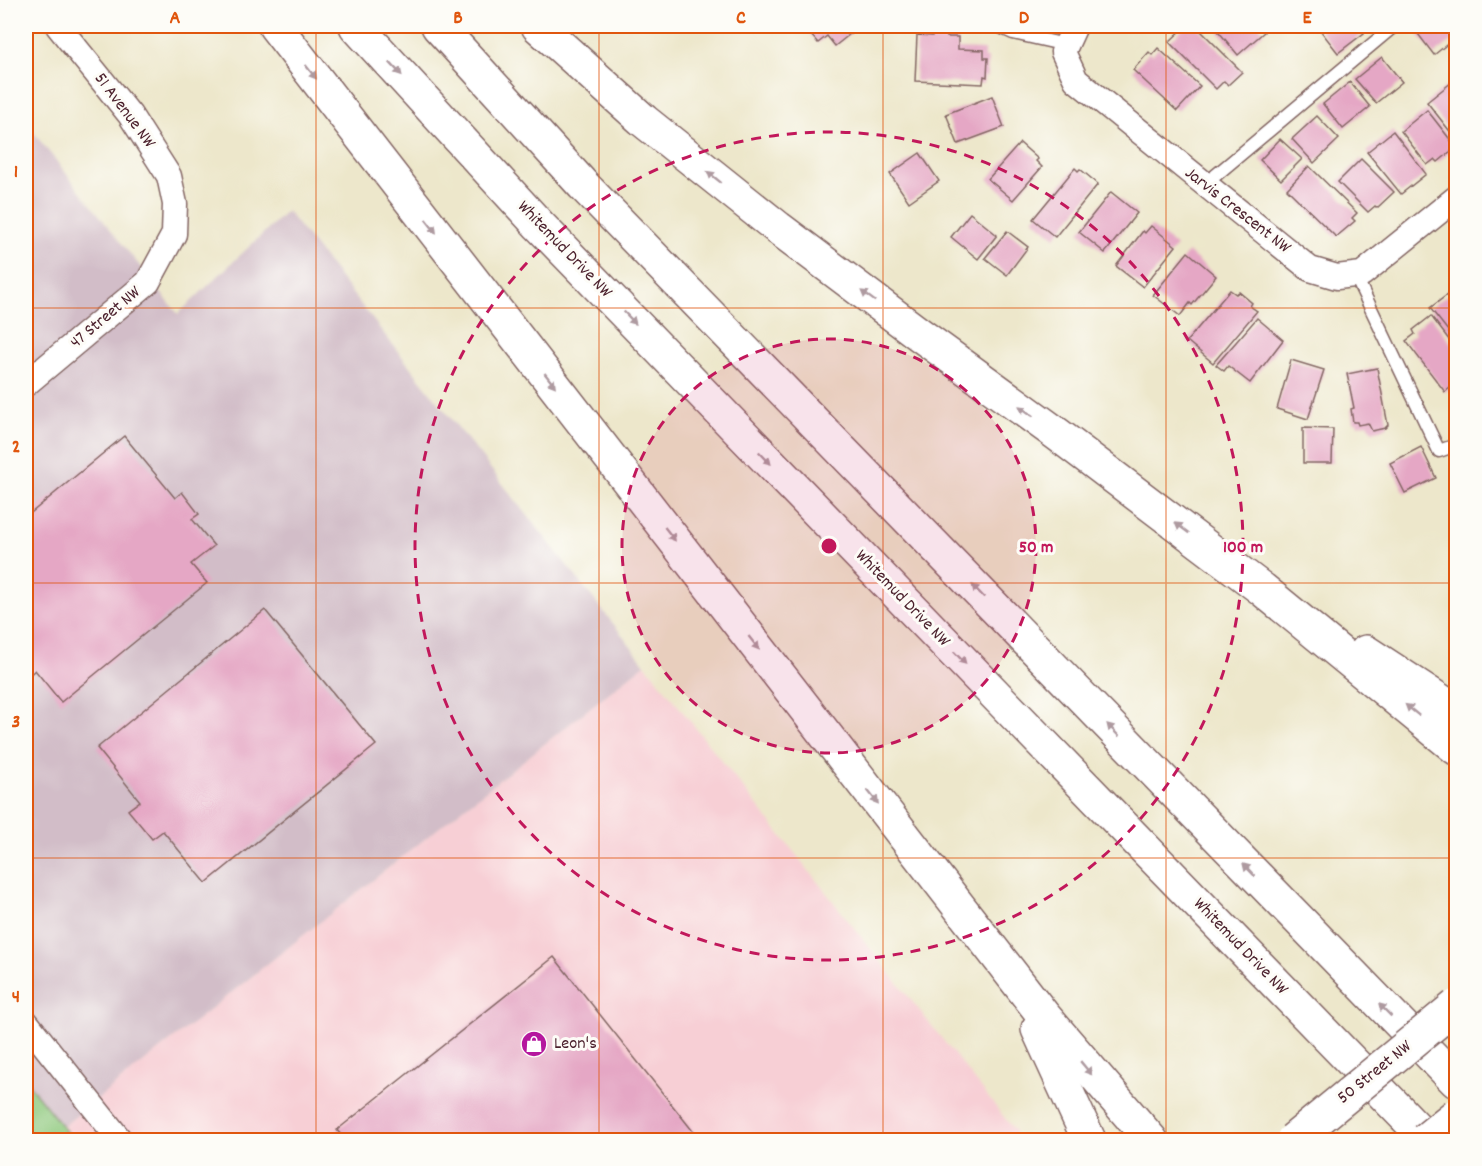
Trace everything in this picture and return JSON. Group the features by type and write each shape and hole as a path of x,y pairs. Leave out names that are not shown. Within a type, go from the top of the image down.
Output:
{"main road":[{"path":"275,26 1010,974 1092,1076 1151,1140"},
{"name":"Whitemud Drive NW","path":"356,26 539,225 1426,1140"},
{"path":"438,26 583,184 1456,1081"},
{"path":"538,26 644,121 778,228 1262,589 1456,748"},
{"path":"1262,589 1400,671 1456,711"},
{"path":"1010,974 1089,1140"},
{"name":"50 Street NW","path":"1293,1140 1456,1006"},
{"path":"1426,1140 1456,1115"}],"street":[{"name":"51 Avenue NW","path":"58,26 152,147 169,176 175,204"},
{"name":"Jarvis Crescent NW","path":"1071,35 1063,52 1076,80 1310,269 1336,277 1355,275"},
{"path":"1355,275 1362,274 1456,198"},
{"name":"47 Street NW","path":"26,384 148,282 174,234 175,204"},
{"path":"26,1022 120,1140"}],"lane":[{"path":"998,26 1013,33 1071,35"},
{"path":"1204,185 1394,26"},
{"path":"1355,275 1439,451 1456,445"}],"shaded area":[{"path":"26,123 178,314 287,211 645,664 62,1127 26,1083"},
{"path":"645,664 1015,1131 1016,1140 73,1140 62,1127"}],"green space":[{"path":"26,1081 73,1140 26,1140"}],"building":[{"path":"803,26 860,26 835,46 827,36 818,43"},
{"path":"932,26 948,26 947,37 958,37 958,49 984,50 984,58 988,58 987,77 984,76 983,84 915,81 917,35 932,36"},
{"path":"1186,26 1196,26 1242,72 1228,85 1224,81 1216,89 1169,42"},
{"path":"1214,26 1259,26 1264,32 1238,55"},
{"path":"1317,26 1359,26 1364,33 1338,53"},
{"path":"1421,26 1453,26 1456,30 1456,37 1434,55 1415,30"},
{"path":"1158,48 1200,86 1177,111 1133,70 1149,52 1152,55"},
{"path":"1382,57 1402,82 1376,103 1355,79"},
{"path":"1350,82 1370,107 1343,129 1323,104"},
{"path":"1452,82 1456,87 1456,139 1427,102"},
{"path":"992,96 1004,127 958,144 946,114"},
{"path":"1427,110 1456,147 1438,162 1435,159 1427,165 1401,131"},
{"path":"1317,116 1339,139 1314,163 1292,139"},
{"path":"1393,131 1426,174 1401,194 1367,152"},
{"path":"1280,139 1302,159 1281,180 1260,160"},
{"path":"1020,143 1038,159 1036,161 1042,167 1013,200 988,179"},
{"path":"920,153 939,181 909,202 890,174"},
{"path":"1361,159 1394,192 1377,208 1375,206 1368,212 1338,182"},
{"path":"1309,166 1357,213 1352,218 1355,221 1336,237 1287,189"},
{"path":"1075,168 1078,171 1080,169 1098,184 1055,237 1033,219"},
{"path":"1111,192 1137,213 1105,253 1079,232"},
{"path":"970,213 997,235 978,259 951,237"},
{"path":"1151,226 1176,246 1143,287 1116,266 1143,231 1145,233"},
{"path":"1007,231 1028,247 1007,275 985,258"},
{"path":"1188,252 1216,276 1180,316 1153,295"},
{"path":"1455,289 1456,292 1456,341 1430,308"},
{"path":"1230,290 1236,294 1239,292 1252,303 1250,306 1257,311 1213,363 1187,341"},
{"path":"1431,316 1456,349 1456,383 1445,392 1406,341 1415,334 1413,330"},
{"path":"1257,318 1283,340 1250,383 1228,366 1224,371 1216,365"},
{"path":"1291,360 1324,370 1308,419 1277,409"},
{"path":"1377,368 1388,425 1372,431 1368,423 1358,425 1357,422 1353,422 1351,409 1354,408 1347,374"},
{"path":"1303,428 1333,429 1332,463 1303,463"},
{"path":"124,436 175,498 182,492 199,514 192,519 214,546 191,564 207,583 61,702 35,670 26,678 26,517"},
{"path":"1421,447 1436,478 1405,493 1390,463"},
{"path":"265,610 376,745 206,883 163,831 152,839 128,810 140,801 97,748"},
{"name":"Leon's","path":"554,957 700,1140 345,1140 337,1130"}],"place":[{"name":"Leon's","path":"534,1044"}]}
